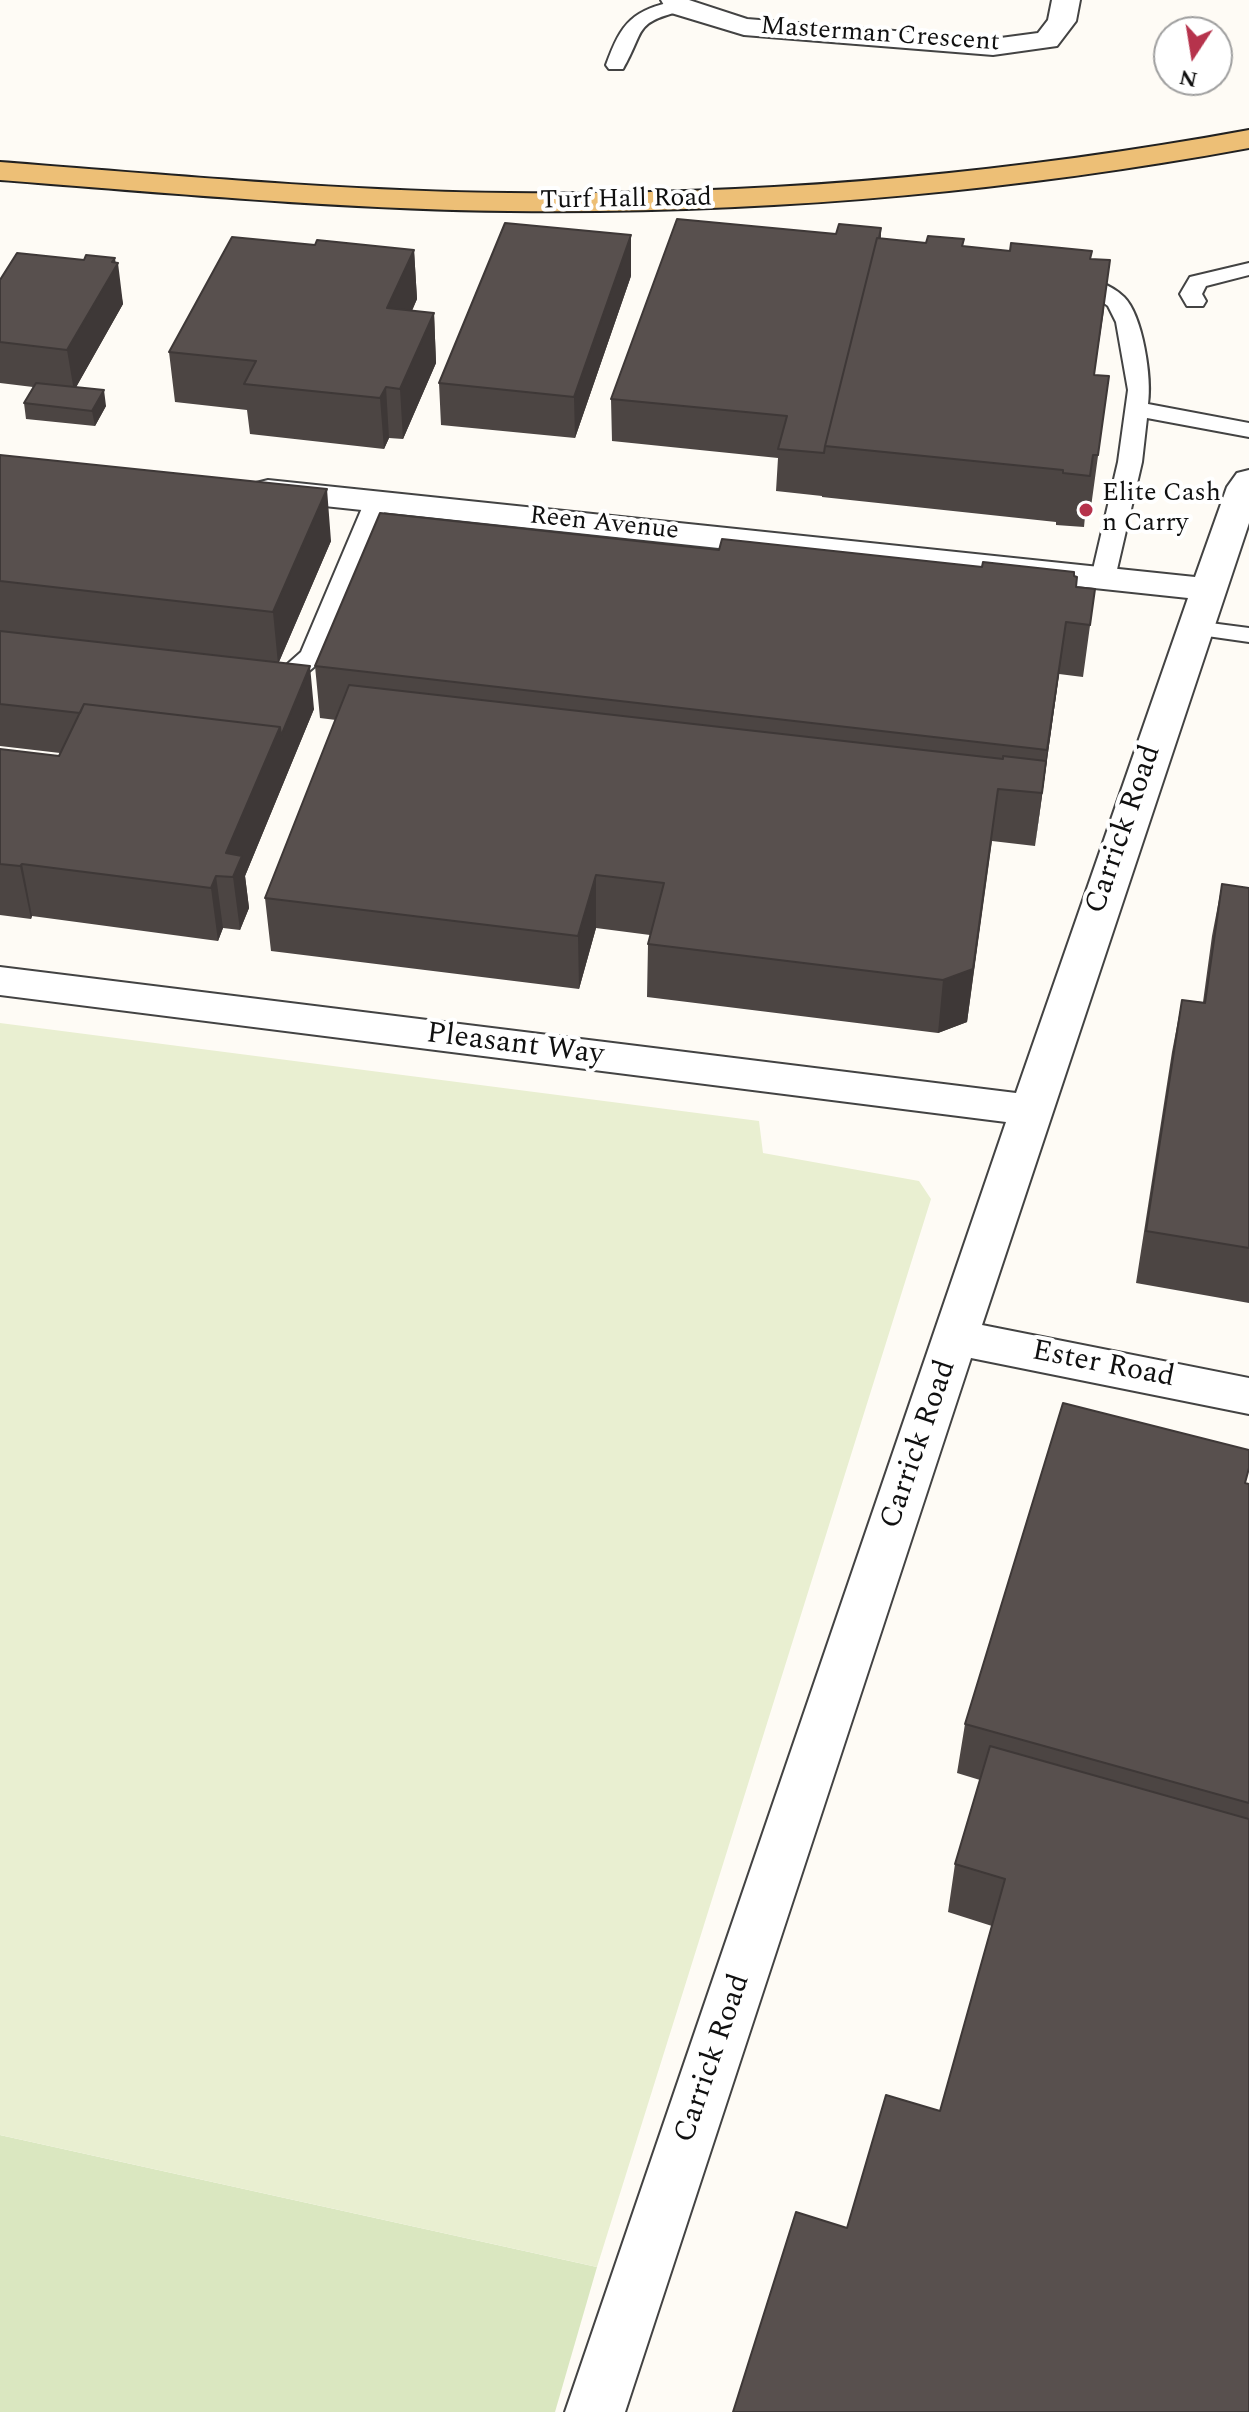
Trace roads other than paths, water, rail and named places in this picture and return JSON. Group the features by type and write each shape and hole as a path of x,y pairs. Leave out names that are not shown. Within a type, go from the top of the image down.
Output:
{"main road":[{"name":"Turf Hall Road","path":"0,171 375,197 639,203 768,198 987,179 1106,165 1249,139"}],"street":[{"name":"Masterman Crescent","path":"676,3 744,27 993,47 1047,40 1062,21 1066,0"},
{"name":"Carrick Road","path":"595,2412 956,1337 1029,1110 1244,487 1249,480"},
{"name":"Reen Avenue","path":"235,487 1103,578 1202,608"},
{"name":"Pleasant Way","path":"0,981 1029,1110"},
{"name":"Ester Road","path":"956,1337 1249,1396"}],"lane":[{"path":"616,65 627,32 640,17 676,3"},
{"path":"1195,301 1191,294 1198,282 1249,269"},
{"path":"1050,277 1093,285 1117,302 1127,322 1137,372 1137,409 1130,462 1103,578"},
{"path":"1137,409 1249,430"},
{"path":"248,679 278,678 304,666 312,656 377,501"},
{"path":"1202,608 1249,635"}],"place":[{"name":"Elite Cash n Carry","path":"1086,510"}]}
